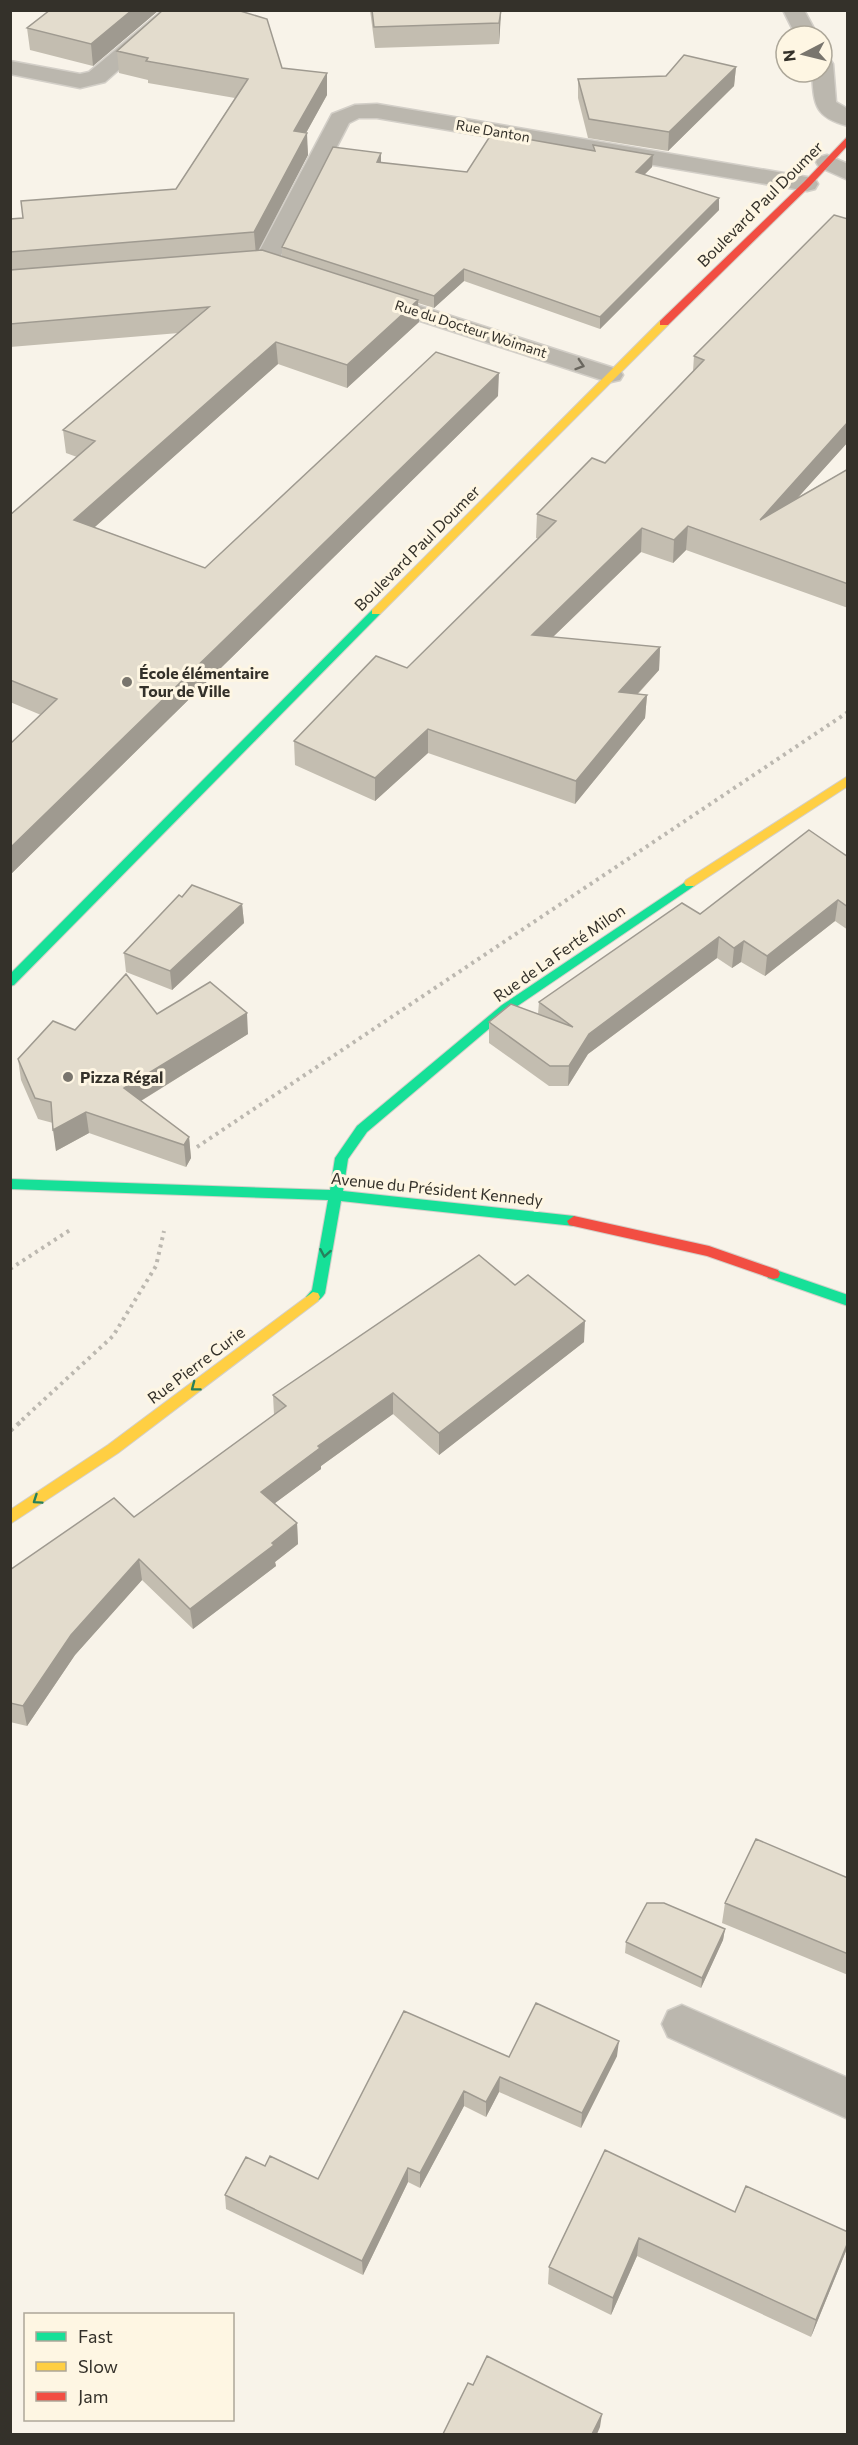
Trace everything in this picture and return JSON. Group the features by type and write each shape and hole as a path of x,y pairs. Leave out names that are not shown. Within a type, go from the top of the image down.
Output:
{"street":[{"path":"10,67 80,81 97,77 176,10"},
{"path":"793,10 801,24"},
{"path":"834,73 848,83"},
{"path":"824,84 825,105 848,119"},
{"name":"Rue Danton","path":"265,266 340,119 355,112 377,111 807,184"},
{"name":"Boulevard Paul Doumer","path":"10,982 611,375 807,184 848,139"},
{"path":"827,162 848,173"},
{"name":"Rue du Docteur Woimant","path":"355,292 611,375"},
{"name":"Rue de La Ferté Milon","path":"334,1195 342,1158 362,1129 506,1008 738,850 848,780"},
{"name":"Avenue du Président Kennedy","path":"10,1184 334,1195 559,1218 709,1251 848,1301"},
{"name":"Rue Pierre Curie","path":"10,1518 113,1449 318,1293 334,1195"},
{"path":"682,2024 848,2099"}],"path":[{"path":"135,1188 848,712"},
{"path":"10,1431 113,1336 156,1266 175,1190"}],"building":[{"path":"50,10 132,10 91,44 27,28"},
{"path":"163,10 237,10 267,19 282,68 327,73 294,131 307,133 254,232 10,252 10,219 23,218 21,201 176,189 248,79 146,61 148,58 117,51"},
{"path":"372,10 501,10 499,23 374,27"},
{"path":"684,55 736,67 669,132 589,119 578,79 666,76"},
{"path":"492,133 595,151 593,145 653,155 636,172 719,198 600,317 464,269 434,296 282,247 333,147 381,153 377,162 467,172"},
{"path":"834,215 848,219 848,422 760,520 848,469 848,584 688,526 674,540 642,528 532,635 660,647 619,692 647,695 576,781 428,729 375,778 294,741 376,656 407,668 556,521 537,514 592,458 605,463 704,360 694,356"},
{"path":"262,250 418,300 347,365 276,342 74,520 205,568 436,352 499,373 10,848 10,744 57,699 10,680 10,515 95,441 63,430 209,307 10,324 10,270"},
{"path":"809,830 848,857 848,907 838,900 767,956 744,941 734,948 719,937 589,1034 569,1066 550,1066 489,1022 511,1004 573,1027 539,1002 682,903 700,914"},
{"path":"192,885 242,904 170,971 124,953 179,895 182,897"},
{"path":"126,974 157,1014 210,982 247,1013 124,1088 189,1137 184,1145 86,1112 53,1130 51,1102 35,1098 18,1059 53,1021 75,1030"},
{"path":"479,1255 515,1285 528,1275 585,1321 439,1433 393,1393 318,1446 320,1448 261,1492 297,1523 272,1543 274,1545 190,1609 139,1559 71,1635 23,1706 10,1703 10,1570 114,1498 134,1517 286,1406 273,1395"},
{"path":"756,1839 848,1878 848,1954 725,1903"},
{"path":"647,1903 664,1903 725,1929 702,1978 626,1942"},
{"path":"536,2003 619,2041 582,2113 500,2077 486,2102 464,2091 420,2173 408,2168 362,2261 225,2195 246,2157 265,2166 270,2156 318,2179 404,2011 509,2057"},
{"path":"605,2150 735,2212 746,2186 848,2232 848,2242 816,2320 639,2238 613,2298 549,2267"},
{"path":"487,2356 602,2414 592,2434 443,2434 468,2383 473,2385"}],"traffic: fast":[{"path":"10,982 376,612"},
{"path":"313,1297 318,1293 342,1158 362,1129 506,1008 690,883"},
{"path":"10,1184 334,1195 574,1221"},
{"path":"773,1274 848,1301"}],"traffic: slow":[{"path":"376,612 664,323"},
{"path":"690,883 848,780"},
{"path":"10,1518 113,1449 313,1297"}],"traffic: jam":[{"path":"664,323 807,184 848,139"},
{"path":"574,1221 709,1251 773,1274"}],"place":[{"name":"École élémentaire Tour de Ville","path":"127,682"},
{"name":"Pizza Régal","path":"68,1077"}]}
